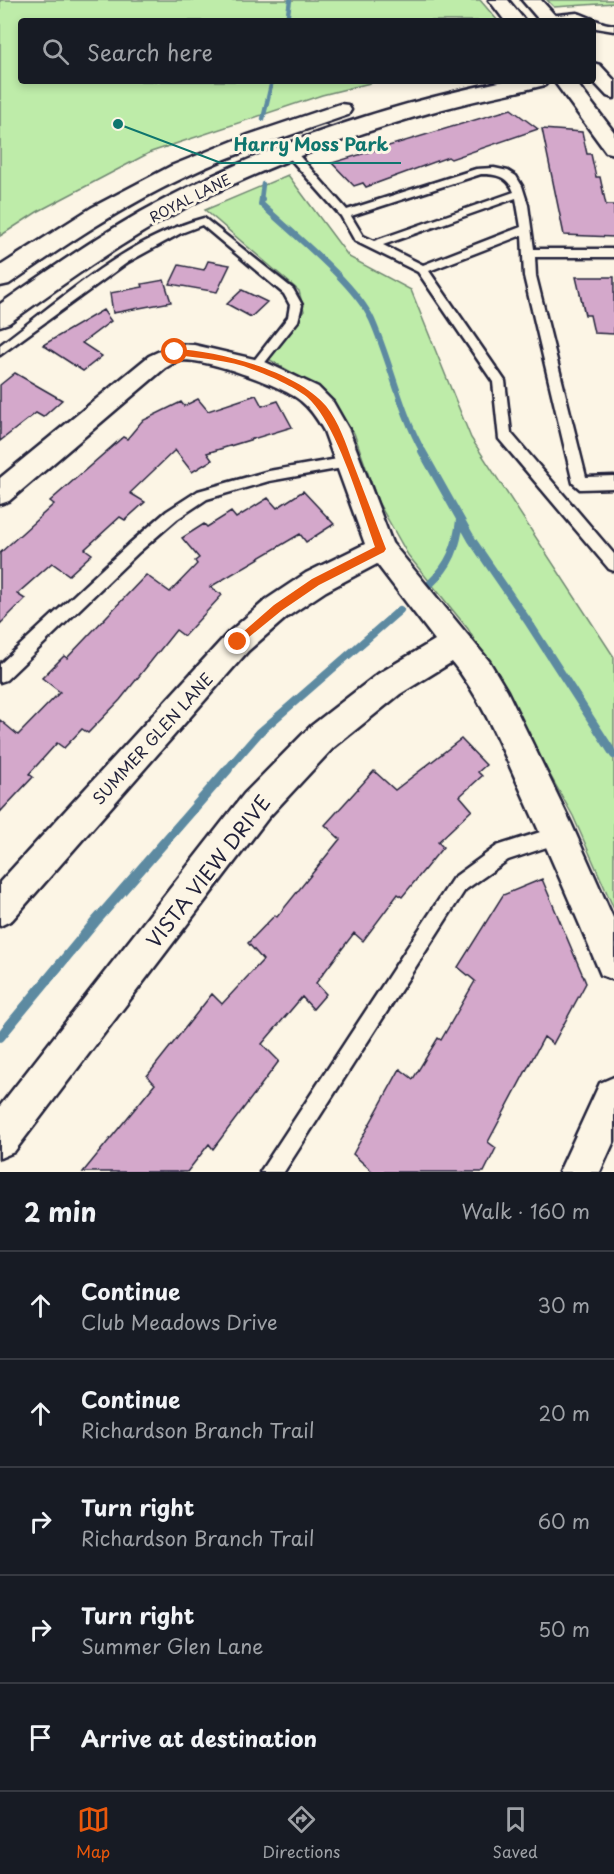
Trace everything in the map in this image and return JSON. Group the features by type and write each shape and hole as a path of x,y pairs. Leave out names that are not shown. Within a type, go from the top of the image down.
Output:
{"main road":[{"path":"498,0 513,18"},
{"path":"531,0 547,18"},
{"path":"599,65 614,92"},
{"name":"ROYAL LANE","path":"0,317 121,234 193,194 290,152 433,103 524,84"},
{"path":"566,84 614,147"},
{"name":"ROYAL LANE","path":"0,278 117,202 206,159 271,134 364,103"},
{"path":"271,134 290,152"}],"street":[{"path":"0,493 157,362 175,352 194,353 255,367 309,393 324,409 336,430 381,549 478,671 496,701 559,835 614,962"},
{"name":"SUMMER GLEN LANE","path":"0,908 238,642 277,608 316,582 381,549"},
{"name":"VISTA VIEW DRIVE","path":"0,1138 256,806 322,737 389,684 455,644"},
{"path":"579,1172 614,1097"}],"lane":[{"path":"564,18 578,16 584,18"},
{"path":"596,24 614,28"},
{"path":"290,152 345,213 359,238 422,268 499,381 504,435 614,565"},
{"path":"345,213 480,171 504,172 516,182 527,229 530,276 580,483"},
{"path":"373,245 520,193"},
{"path":"0,351 150,244 180,228 204,221 289,292 296,305 294,318 255,367"},
{"path":"422,268 527,229"},
{"path":"529,253 614,253"},
{"path":"0,675 172,514 203,495 269,476 349,462"},
{"path":"556,497 580,483 614,482"},
{"path":"271,1172 459,884 503,852 559,835"}],"green space":[{"path":"0,0 480,0 495,18 18,18 18,84 366,84 322,95 151,152 37,212 0,236"},
{"path":"547,0 614,0 614,3 554,7"},
{"path":"288,175 349,257 411,290 471,438 614,657 614,909 573,816 468,629 408,555 378,502 354,433 322,390 265,357 304,311 299,291 205,210"}],"building":[{"path":"511,109 538,129 451,159 448,157 366,187 363,183 354,186 332,163"},
{"path":"542,129 582,132 587,154 591,154 596,177 600,177 606,205 614,205 614,237 564,235"},
{"path":"208,261 230,265 217,292 170,284 179,265 204,270"},
{"path":"576,277 614,277 614,334 594,333 590,315 585,315"},
{"path":"164,280 171,302 113,313 110,293 143,287 142,284"},
{"path":"242,290 267,302 251,317 227,304"},
{"path":"103,310 111,321 82,343 102,356 83,371 43,345"},
{"path":"15,373 62,400 43,417 36,413 0,441 0,385"},
{"path":"256,395 262,406 278,401 292,427 207,453 212,460 192,472 175,450 130,493 145,502 125,520 120,517 85,549 92,554 69,575 52,563 17,594 25,599 0,624 0,553 54,504 50,501 123,437 127,439 142,421 181,402 184,406 198,399 208,411"},
{"path":"303,491 334,524 306,542 300,534 210,587 222,595 184,636 176,630 120,700 88,733 82,729 64,748 57,743 29,774 33,777 0,812 0,720 18,735 60,692 42,678 64,656 67,658 146,575 170,592 197,564 195,561 199,558 182,538 204,524 207,527 231,512 236,518 268,498 277,508"},
{"path":"461,739 486,765 478,772 482,776 460,796 472,810 438,842 443,847 402,897 398,894 363,941 354,933 316,983 326,994 313,1009 302,997 262,1044 279,1061 213,1149 209,1144 187,1172 83,1172 155,1084 147,1076 212,994 222,1004 263,960 248,943 275,915 277,917 340,839 325,825 374,771 395,790"},
{"path":"542,879 586,983 553,1044 544,1037 488,1142 496,1148 484,1172 373,1172 353,1154 400,1069 413,1079 438,1038 441,1040 475,981 458,967 503,895"}],"waterway":[{"path":"287,18 290,0"},
{"path":"263,119 271,84"},
{"path":"261,200 263,184"},
{"path":"262,199 261,204 322,259 364,306 379,336 408,420 423,452"},
{"path":"422,451 472,540 529,623 614,755"},
{"path":"430,584 443,570 451,555 457,539 460,520"},
{"path":"226,771 260,732 400,610"},
{"path":"0,1037 95,922 228,769"}],"place":[{"name":"Harry Moss Park","path":"118,124"}],"route":[{"path":"175,352 194,353 255,367 309,393 324,409 336,430 381,549 316,582 277,608 238,642"}]}
